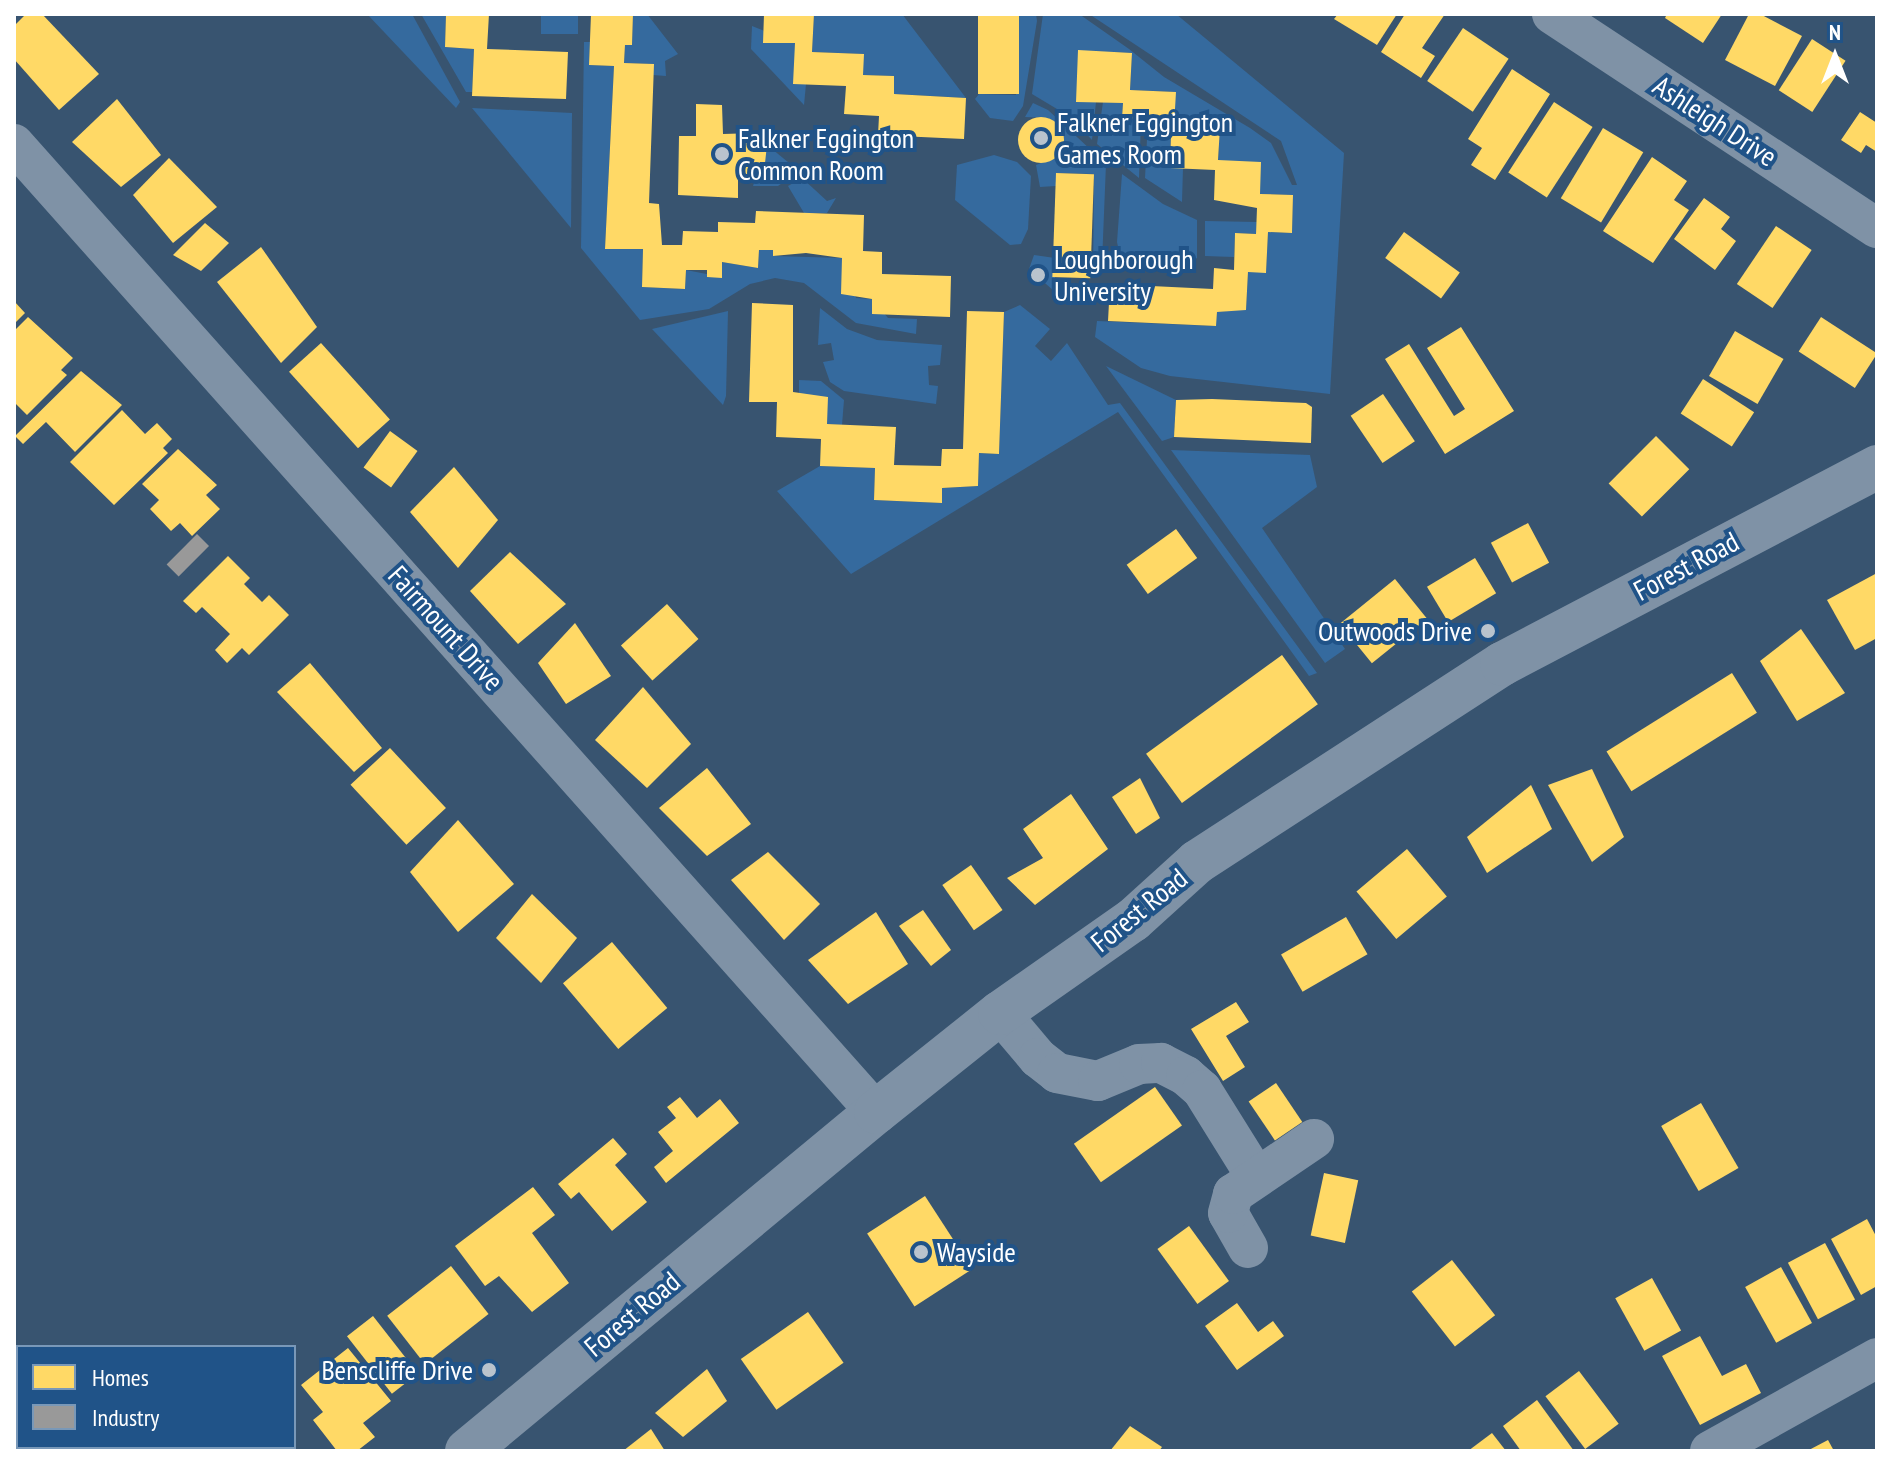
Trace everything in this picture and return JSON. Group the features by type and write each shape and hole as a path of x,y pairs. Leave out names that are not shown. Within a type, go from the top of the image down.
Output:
{"street":[{"name":"Ashleigh Drive","path":"1552,14 1877,228"},
{"name":"Fairmount Drive","path":"14,144 876,1112"},
{"name":"Forest Road","path":"467,1451 876,1112 1000,1013 1133,920 1197,862 1502,664 1877,467"},
{"path":"1000,1013 1038,1058 1057,1073 1098,1081 1139,1064 1161,1063 1186,1076 1202,1090 1255,1175"},
{"path":"1248,1248 1233,1225 1229,1204 1255,1175 1314,1139"},
{"path":"1712,1451 1877,1358"}],"shaded area":[{"path":"367,14 412,14 460,102 456,108"},
{"path":"421,14 446,14 445,47 474,49 472,92 466,92"},
{"path":"541,14 578,14 578,34 541,34"},
{"path":"633,14 647,14 678,54 665,61 666,76 653,75 653,64 624,63 625,45 632,45"},
{"path":"814,14 902,14 966,98 894,94 894,76 863,75 863,54 812,52"},
{"path":"1019,14 1036,14 1037,21 1023,106 1013,121 990,118 975,99 979,94 1016,95"},
{"path":"1043,14 1079,14 1129,49 1164,77 1250,128 1271,143 1292,185 1297,185 1281,141 1089,14 1176,14 1344,153 1330,394 1170,376 1141,368 1095,337 1097,321 1215,326 1217,312 1246,309 1248,272 1266,272 1268,232 1292,233 1293,195 1260,194 1218,160 1220,128 1174,126 1175,92 1130,90 1132,53 1078,51 1096,102 1092,140 1072,118 1032,94"},
{"path":"752,26 795,43 806,84 804,105 751,49"},
{"path":"584,42 590,42 589,65 614,66 605,249 643,249 642,287 685,289 686,270 722,277 722,262 758,268 759,250 773,250 774,256 842,258 856,298 872,299 888,318 917,319 916,334 856,323 804,283 775,278 750,284 709,309 640,320 581,248"},
{"path":"1103,102 1123,103 1122,118 1141,120 1139,178 1097,144"},
{"path":"1033,103 1048,110 1106,164 1102,263 1093,274 1094,174 1057,173 1056,186 1040,187 1036,165 1058,156 1064,134 1048,118 1025,117"},
{"path":"472,108 572,113 571,228"},
{"path":"1148,120 1160,120 1159,133 1171,134 1170,167 1183,168 1182,202 1145,178"},
{"path":"767,145 799,171 778,186 753,186"},
{"path":"994,155 1017,162 1031,176 1028,229 1021,244 1010,245 955,200 957,165"},
{"path":"1122,174 1163,204 1197,220 1197,258 1178,270 1166,270 1165,259 1144,258 1143,269 1122,265 1117,242"},
{"path":"802,178 827,201 836,198 827,213 804,213 788,186"},
{"path":"1205,221 1257,222 1256,234 1235,233 1234,257 1205,256"},
{"path":"1034,255 1055,258 1055,282 1071,306 1029,269"},
{"path":"1020,305 1050,329 1035,346 1051,361 1067,343 1108,405 1120,403 1317,673 1309,676 1118,412 851,574 777,491 820,466 875,468 874,500 941,503 942,488 978,486 979,453 999,454 1004,312"},
{"path":"820,308 847,329 877,340 942,345 940,365 928,366 929,385 938,386 936,404 844,391 830,382 823,362 834,360 831,343 818,345"},
{"path":"728,311 726,396 723,405 652,329"},
{"path":"1106,366 1176,400 1174,437 1162,441"},
{"path":"799,380 821,381 844,400 842,425 827,424 799,395"},
{"path":"1171,450 1310,455 1317,487 1262,528 1345,649 1325,663"}],"building: Homes":[{"path":"26,14 42,14 99,74 59,110 14,59 14,26"},
{"path":"446,14 489,14 487,49 568,52 566,99 472,96 474,49 445,47"},
{"path":"591,14 633,14 632,45 625,45 624,63 654,64 649,203 659,204 662,245 682,245 683,231 718,232 718,222 755,223 756,211 864,215 863,251 882,252 882,274 951,276 950,317 872,314 872,299 841,294 842,258 806,253 773,256 773,250 759,250 758,268 722,262 722,278 707,277 707,270 686,270 685,289 642,287 643,249 605,249 614,66 589,65"},
{"path":"764,14 814,14 812,52 864,54 863,75 894,76 894,94 966,98 964,139 878,135 879,116 844,114 846,86 793,84 795,43 763,43"},
{"path":"978,14 1019,14 1019,94 978,94"},
{"path":"1338,14 1397,14 1377,45 1334,19"},
{"path":"1405,14 1445,14 1422,48 1435,56 1421,78 1381,52"},
{"path":"1667,14 1722,14 1703,43 1665,18"},
{"path":"1749,14 1760,14 1802,36 1775,86 1725,60"},
{"path":"1463,28 1509,59 1473,112 1427,81"},
{"path":"1812,39 1846,61 1812,112 1779,90"},
{"path":"1078,50 1132,53 1130,90 1176,92 1174,126 1220,128 1218,160 1261,162 1260,194 1293,195 1292,233 1268,232 1266,273 1248,272 1246,310 1217,312 1216,326 1108,321 1110,284 1213,289 1214,268 1234,270 1235,233 1256,234 1257,208 1214,200 1215,170 1170,168 1171,134 1159,134 1160,120 1122,118 1123,103 1076,102"},
{"path":"1512,69 1550,94 1495,180 1471,165 1482,148 1468,139"},
{"path":"117,99 161,155 121,187 72,142"},
{"path":"1554,102 1593,127 1547,198 1508,172"},
{"name":"Falkner Eggington Common Room","path":"696,104 722,105 723,134 756,133 767,145 765,163 751,180 738,179 738,198 678,195 679,136 696,136"},
{"path":"1860,112 1877,123 1877,152 1866,145 1861,153 1841,140"},
{"name":"Falkner Eggington Games Room","path":"1041,117 1057,124 1064,140 1057,156 1041,163 1025,156 1018,140 1025,124"},
{"path":"1603,128 1643,152 1601,222 1561,198"},
{"path":"1652,157 1687,181 1674,200 1689,210 1653,263 1603,231"},
{"path":"169,158 217,207 173,243 133,195"},
{"path":"1056,173 1094,174 1090,278 1052,277"},
{"path":"1704,198 1730,217 1721,229 1736,241 1715,270 1674,239"},
{"path":"205,223 229,243 201,271 173,255"},
{"path":"1776,226 1812,250 1773,308 1737,284"},
{"path":"1404,232 1460,273 1441,298 1385,258"},
{"path":"261,247 317,327 281,363 217,282"},
{"path":"14,301 25,313 14,324"},
{"path":"752,303 793,305 793,392 828,397 827,424 896,427 894,465 941,466 942,449 963,449 967,311 1004,312 999,454 979,453 978,486 942,488 942,503 874,500 875,468 820,466 821,439 776,437 777,402 749,402"},
{"path":"28,317 73,358 61,370 67,375 27,415 14,402 14,331"},
{"path":"1821,317 1877,353 1855,388 1799,351"},
{"path":"1461,327 1514,411 1445,454 1385,359 1409,344 1454,416 1465,409 1427,348"},
{"path":"1735,331 1783,359 1757,404 1709,376"},
{"path":"321,343 390,420 358,448 289,372"},
{"path":"81,371 122,405 75,452 46,422 23,444 15,436"},
{"path":"1703,379 1754,412 1732,447 1681,413"},
{"path":"1383,394 1415,441 1383,463 1351,416"},
{"path":"1176,400 1306,403 1312,407 1311,443 1174,437"},
{"path":"122,410 145,434 157,423 172,439 163,448 168,453 114,505 70,462"},
{"path":"390,431 418,451 391,487 364,467"},
{"path":"1656,436 1689,469 1642,517 1609,483"},
{"path":"178,449 217,485 206,495 220,509 192,536 180,523 171,531 150,509 159,500 142,484"},
{"path":"454,467 498,520 458,568 410,512"},
{"path":"1528,523 1549,563 1512,582 1491,543"},
{"path":"1176,529 1197,558 1148,594 1127,565"},
{"path":"510,552 566,604 518,644 470,591"},
{"path":"228,556 250,578 244,584 262,602 269,595 289,615 249,655 242,648 227,663 215,650 230,634 202,607 196,613 183,601"},
{"path":"1475,558 1496,593 1448,622 1427,587"},
{"path":"1877,573 1877,638 1855,650 1827,600"},
{"path":"1395,579 1427,619 1372,663 1340,624"},
{"path":"667,604 698,639 652,680 621,645"},
{"path":"575,623 611,676 566,704 538,663"},
{"path":"1801,629 1845,693 1797,721 1760,661"},
{"path":"1282,655 1318,704 1182,803 1146,754"},
{"path":"310,663 382,748 354,772 277,692"},
{"path":"1732,673 1757,713 1631,791 1606,751"},
{"path":"643,687 691,744 647,788 595,740"},
{"path":"390,748 446,808 406,845 351,785"},
{"path":"707,768 751,824 707,856 659,808"},
{"path":"1592,769 1624,837 1592,862 1548,785"},
{"path":"1140,778 1160,818 1136,834 1112,797"},
{"path":"1531,785 1552,829 1487,873 1467,837"},
{"path":"1071,794 1108,849 1035,905 1007,878 1043,858 1023,829"},
{"path":"458,820 514,884 458,932 410,872"},
{"path":"1407,849 1447,896 1396,939 1356,891"},
{"path":"768,852 820,904 784,940 731,880"},
{"path":"971,865 1003,910 974,930 942,885"},
{"path":"532,894 577,938 541,983 496,938"},
{"path":"923,910 951,950 931,966 899,926"},
{"path":"876,912 908,964 848,1004 808,960"},
{"path":"1346,917 1368,954 1303,992 1281,955"},
{"path":"612,942 667,1008 618,1049 563,983"},
{"path":"1236,1002 1249,1022 1226,1036 1245,1067 1223,1081 1191,1029"},
{"path":"1276,1083 1302,1122 1275,1140 1249,1101"},
{"path":"1155,1087 1182,1126 1101,1182 1074,1144"},
{"path":"680,1097 697,1118 720,1099 739,1123 666,1183 654,1167 673,1151 658,1132 676,1118 667,1107"},
{"path":"1701,1103 1738,1168 1699,1191 1661,1126"},
{"path":"613,1138 627,1154 615,1165 647,1202 612,1231 579,1192 571,1199 558,1184"},
{"path":"1324,1173 1358,1180 1345,1243 1311,1236"},
{"path":"533,1187 555,1215 532,1233 569,1283 532,1312 499,1276 485,1286 455,1246"},
{"name":"Wayside","path":"925,1196 972,1269 915,1307 867,1234"},
{"path":"1867,1219 1877,1238 1877,1286 1861,1295 1831,1239"},
{"path":"1189,1226 1229,1281 1197,1304 1157,1249"},
{"path":"1825,1243 1855,1300 1818,1319 1788,1263"},
{"path":"1452,1260 1495,1315 1455,1347 1412,1291"},
{"path":"451,1266 489,1314 425,1364 387,1316"},
{"path":"1781,1267 1812,1323 1776,1343 1745,1287"},
{"path":"1652,1278 1681,1330 1644,1351 1615,1298"},
{"path":"1237,1303 1258,1332 1273,1321 1284,1336 1237,1370 1205,1326"},
{"path":"808,1312 844,1363 776,1410 741,1359"},
{"path":"373,1316 418,1374 392,1394 347,1336"},
{"path":"1700,1336 1722,1376 1746,1364 1761,1393 1700,1425 1662,1356"},
{"path":"348,1348 391,1401 363,1423 375,1437 357,1451 337,1451 313,1420 323,1412 301,1385"},
{"path":"707,1369 727,1401 683,1437 655,1413"},
{"path":"1579,1371 1619,1424 1585,1449 1545,1396"},
{"path":"1537,1400 1574,1451 1521,1451 1503,1426"},
{"path":"1130,1426 1162,1447 1159,1451 1110,1451"},
{"path":"651,1429 665,1451 623,1451"},
{"path":"1492,1433 1506,1451 1468,1451"},
{"path":"1828,1440 1834,1451 1807,1451"},
{"path":"294,1449 295,1451 245,1451"}],"building: Industry":[{"path":"197,534 209,546 179,576 167,564"}],"place":[{"name":"Falkner Eggington Games Room","path":"1041,138"},
{"name":"Falkner Eggington Common Room","path":"722,154"},
{"name":"Loughborough University","path":"1038,275"},
{"name":"Outwoods Drive","path":"1488,631"},
{"name":"Wayside","path":"921,1252"},
{"name":"Benscliffe Drive","path":"489,1370"}]}
